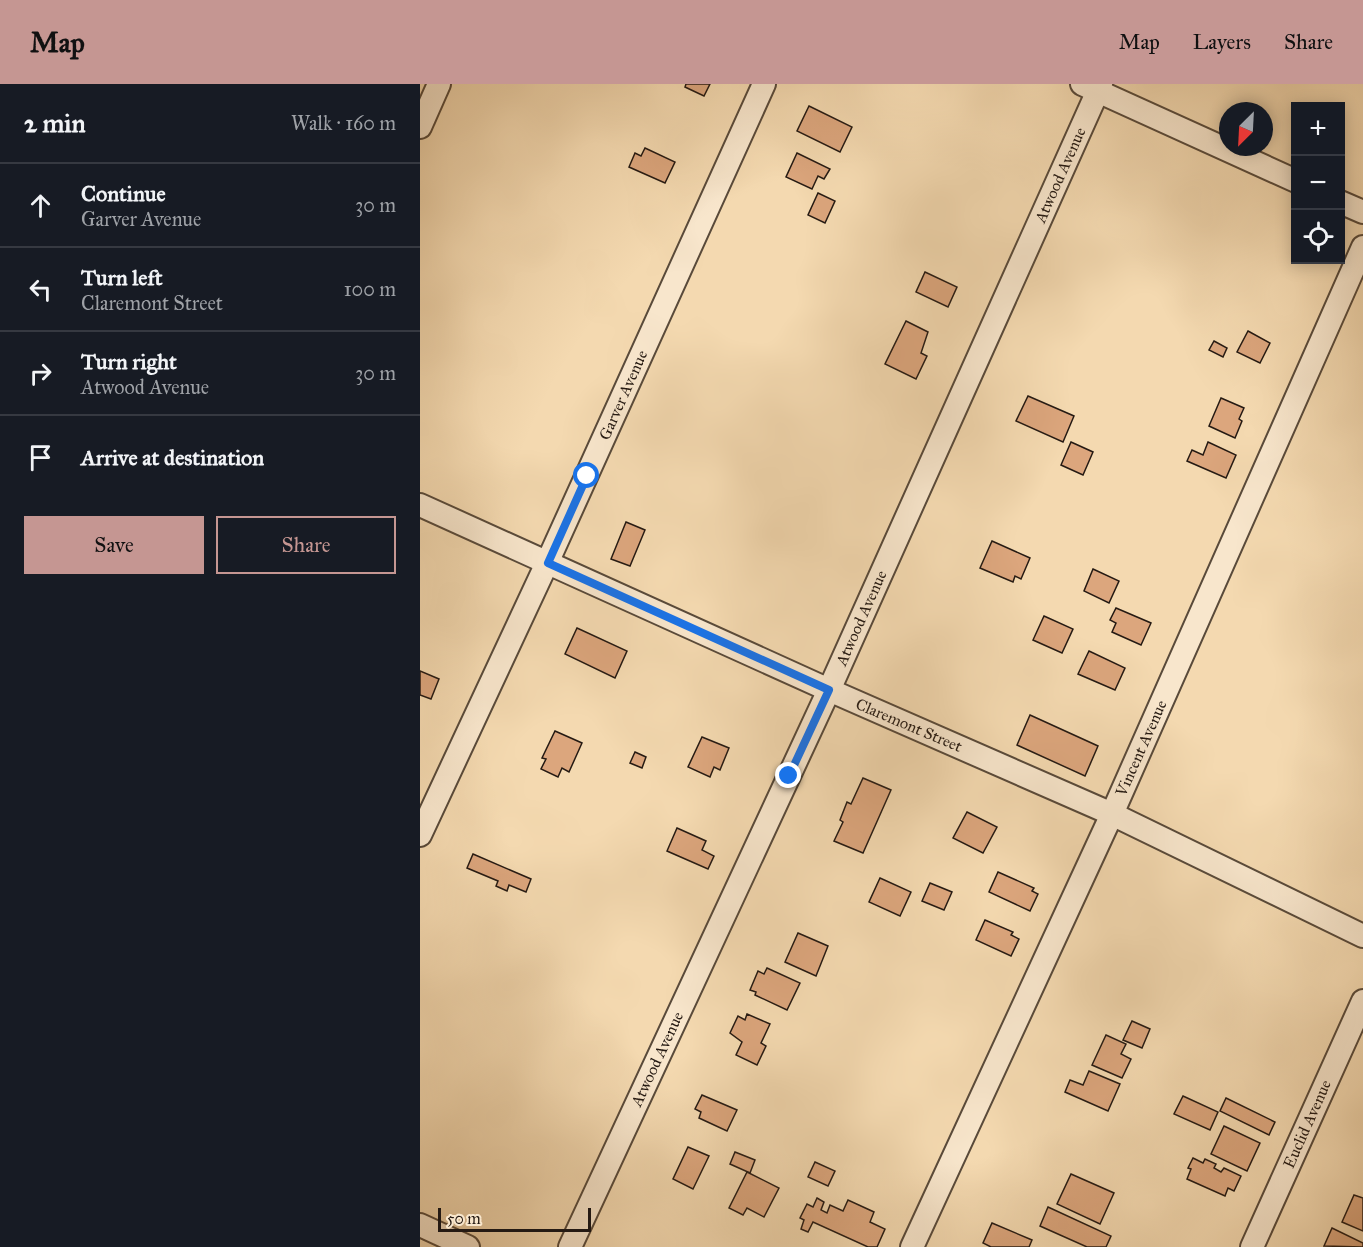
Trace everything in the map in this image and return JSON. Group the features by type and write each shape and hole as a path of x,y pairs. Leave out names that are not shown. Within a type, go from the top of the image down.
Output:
{"street":[{"path":"420,127 439,84"},
{"name":"Garver Avenue","path":"420,835 548,563 764,84"},
{"path":"1094,86 1291,179"},
{"name":"Atwood Avenue","path":"570,1247 829,690 1094,86"},
{"path":"1345,204 1363,212"},
{"name":"Vincent Avenue","path":"912,1247 1112,814 1363,247"},
{"name":"Claremont Street","path":"420,505 829,690 1112,814 1363,936"},
{"name":"Euclid Avenue","path":"1252,1247 1363,1001"},
{"path":"420,1225 468,1247"}],"building":[{"path":"686,84 710,84 704,96 685,87"},
{"path":"809,106 852,127 840,152 797,131"},
{"path":"645,148 675,162 665,183 629,167 635,153 641,156"},
{"path":"797,153 830,169 824,179 818,176 812,189 786,177"},
{"path":"818,193 835,201 825,223 808,215"},
{"path":"925,272 957,287 948,307 916,292"},
{"path":"906,321 928,332 921,353 927,356 916,379 885,364"},
{"path":"1248,331 1270,343 1260,363 1237,352"},
{"path":"1214,341 1227,348 1223,357 1209,350"},
{"path":"1028,396 1074,416 1063,442 1016,421"},
{"path":"1221,398 1244,408 1239,419 1242,421 1235,438 1209,426"},
{"path":"1071,442 1093,452 1083,475 1061,465"},
{"path":"1208,442 1236,455 1226,478 1187,461 1192,450 1203,455"},
{"path":"626,522 645,530 630,566 611,559"},
{"path":"992,541 1030,558 1021,579 1015,576 1013,582 980,568"},
{"path":"1093,569 1119,581 1109,603 1084,591"},
{"path":"1116,608 1151,623 1141,645 1112,632 1116,623 1110,620"},
{"path":"1044,616 1073,629 1062,653 1033,640"},
{"path":"577,628 627,651 615,678 565,654"},
{"path":"1089,651 1125,668 1115,690 1078,674"},
{"path":"420,671 439,679 431,699 420,695"},
{"path":"1030,715 1098,746 1085,776 1017,745"},
{"path":"555,731 582,743 569,772 562,768 558,777 541,769 546,759 542,758"},
{"path":"702,737 729,748 720,770 714,767 710,777 688,767"},
{"path":"635,752 646,757 642,768 630,763"},
{"path":"863,778 891,790 863,853 834,841 843,822 840,820 847,802 851,804"},
{"path":"967,812 997,827 983,853 953,838"},
{"path":"677,828 706,841 702,850 714,856 708,869 667,851"},
{"path":"473,854 531,879 526,892 509,885 507,891 496,886 498,881 467,868"},
{"path":"998,872 1034,888 1032,891 1038,894 1030,911 989,892"},
{"path":"880,878 911,892 900,916 869,902"},
{"path":"930,883 952,892 944,910 922,901"},
{"path":"985,920 1013,932 1011,935 1019,939 1011,956 976,940"},
{"path":"798,933 828,946 816,976 785,962"},
{"path":"767,968 800,983 787,1010 755,995 756,992 750,990 758,971 764,974"},
{"path":"747,1014 770,1024 761,1043 766,1046 757,1065 736,1055 742,1042 730,1033 738,1016 745,1020"},
{"path":"1132,1021 1150,1029 1142,1048 1123,1040"},
{"path":"1106,1035 1126,1044 1121,1054 1131,1059 1122,1078 1092,1065"},
{"path":"1089,1071 1120,1084 1108,1111 1065,1092 1070,1080 1083,1085"},
{"path":"702,1095 737,1110 727,1131 699,1118 701,1112 695,1109"},
{"path":"1183,1096 1218,1112 1210,1130 1174,1114"},
{"path":"1226,1098 1275,1122 1269,1135 1220,1111"},
{"path":"1224,1126 1260,1143 1247,1171 1211,1154"},
{"path":"688,1147 709,1156 693,1189 673,1179"},
{"path":"735,1152 755,1160 750,1173 730,1164"},
{"path":"1193,1158 1203,1163 1205,1159 1216,1164 1214,1168 1221,1172 1224,1168 1241,1176 1234,1191 1228,1188 1225,1196 1187,1179 1191,1169 1188,1168"},
{"path":"815,1162 835,1171 828,1186 808,1177"},
{"path":"747,1172 779,1188 764,1217 747,1208 743,1215 729,1208"},
{"path":"1071,1174 1114,1193 1100,1224 1057,1204"},
{"path":"1354,1195 1363,1198 1363,1231 1342,1222"},
{"path":"817,1198 824,1202 821,1210 827,1213 830,1205 843,1211 848,1200 874,1212 870,1222 885,1229 877,1247 868,1247 813,1222 808,1232 801,1229 804,1220 800,1218 807,1204 813,1207"},
{"path":"1048,1207 1111,1236 1106,1247 1087,1247 1040,1226"},
{"path":"992,1223 1032,1240 1029,1247 991,1247 983,1243"},
{"path":"1332,1228 1363,1243 1363,1247 1324,1246"}],"route":[{"path":"587,476 548,563 829,690 789,776"}]}
